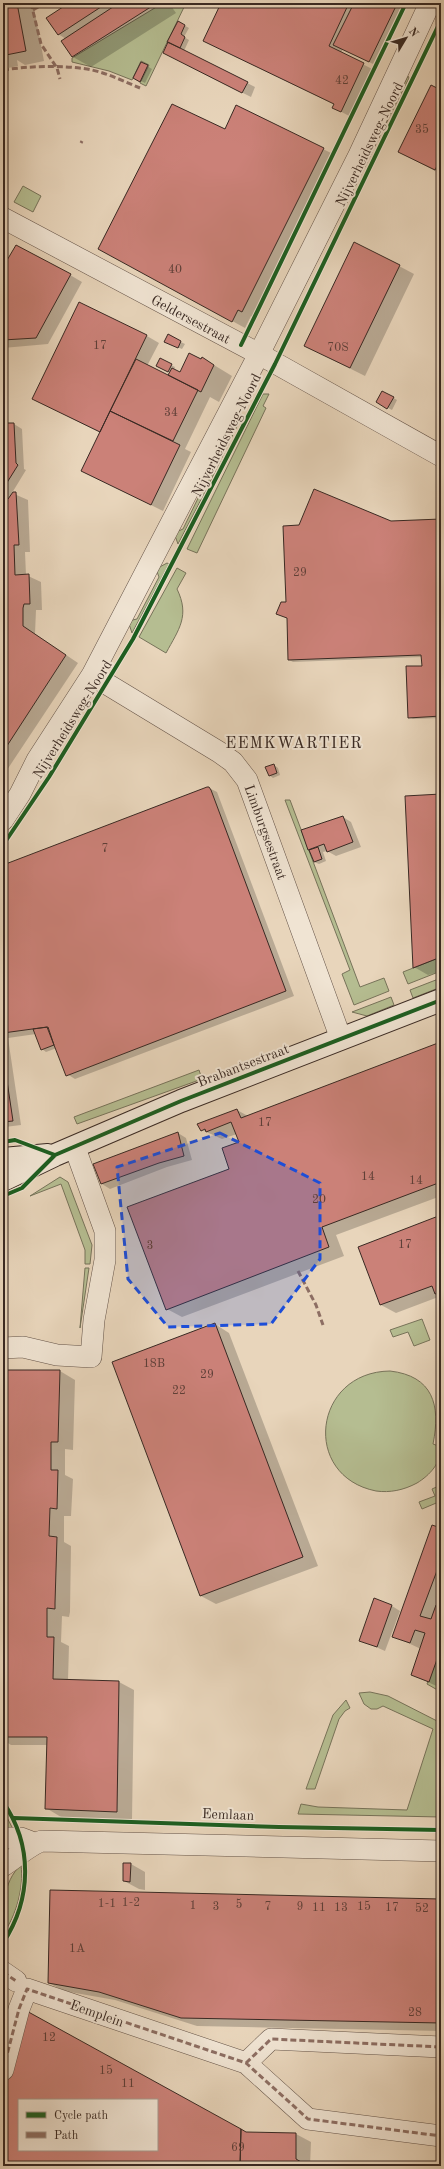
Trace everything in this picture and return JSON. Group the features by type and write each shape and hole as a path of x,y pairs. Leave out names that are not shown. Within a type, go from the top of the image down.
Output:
{"street":[{"name":"Nijverheidsweg-Noord","path":"3,820 20,794 37,760 92,675 250,350 359,155 430,3"},
{"name":"Geldersestraat","path":"3,218 250,350 441,456"},
{"name":"Limburgsestraat","path":"92,675 219,752 233,762 247,780 341,1040"},
{"name":"Brabantsestraat","path":"3,1180 55,1155 75,1148 181,1101 441,1000"},
{"path":"13,1348 57,1355 91,1357 94,1320 105,1260 105,1231 75,1148"},
{"name":"Brabantsestraat","path":"3,1158 55,1155"},
{"path":"3,1838 21,1838 34,1843 56,1841 272,1848 441,1851"},
{"path":"3,1866 24,1853 34,1843"},
{"name":"Eemplein","path":"3,2070 19,2009 27,1989 246,2063 308,2118 441,2136"},
{"path":"246,2063 271,2039 441,2047"}],"highlighted area":[{"path":"220,1133 320,1183 320,1259 271,1324 168,1327 128,1279 117,1167"}],"green space":[{"path":"163,3 186,3 146,86 140,83 149,65 141,61 132,80 109,71 72,62 72,58"},
{"path":"408,76 409,78 301,293 300,292"},
{"path":"23,186 41,196 33,212 14,202"},
{"path":"263,394 269,394 263,406 266,408 197,553 187,549"},
{"path":"240,414 242,416 210,482 208,482 221,453 220,442"},
{"path":"203,488 206,490 178,544 174,533 183,529"},
{"path":"167,563 169,564 132,633 128,621 137,619 159,577 156,569"},
{"path":"177,568 186,573 177,589 183,607 183,615 179,629 166,653 139,637"},
{"path":"285,800 290,800 360,987 384,978 389,991 354,1005 342,974 350,970"},
{"path":"441,957 441,971 408,984 403,972"},
{"path":"441,978 441,987 413,998 410,990"},
{"path":"391,997 394,1005 367,1016 352,1012"},
{"path":"199,1070 202,1079 77,1124 74,1117"},
{"path":"60,1177 68,1182 92,1245 90,1264 85,1264 85,1250 61,1184 30,1196"},
{"path":"85,1268 89,1268 80,1328"},
{"path":"422,1319 430,1340 414,1346 408,1332 393,1337 390,1330"},
{"path":"390,1371 405,1374 416,1379 425,1386 431,1395 436,1417 433,1444 441,1447 441,1453 434,1468 422,1480 402,1489 381,1492 352,1482 336,1466 327,1447 326,1426 332,1405 345,1388 364,1376"},
{"path":"441,1485 441,1501 422,1509 419,1502 435,1496 432,1489"},
{"path":"437,1657 441,1659 441,1692 427,1684"},
{"path":"370,1692 388,1696 441,1723 441,1817 298,1814 301,1804 318,1807 407,1810 433,1729 383,1706 377,1709 371,1709 364,1704 359,1693"},
{"path":"346,1700 350,1708 345,1711 339,1719 315,1789 306,1789 333,1715"},
{"path":"3,1810 13,1829 3,1827"},
{"path":"21,1865 22,1874 18,1901 12,1919 3,1934 3,1916 7,1888 10,1880"}],"building":[{"path":"3,3 17,3 26,51 6,55 3,41"},
{"path":"69,3 107,3 58,35 46,18"},
{"path":"119,3 157,3 72,57 61,41"},
{"path":"221,3 349,3 329,46 364,63 341,112 332,108 334,104 203,41"},
{"path":"354,3 397,4 369,62 333,45"},
{"path":"178,21 185,25 181,34 185,37 180,48 167,42"},
{"path":"168,42 248,82 242,93 163,53"},
{"path":"141,62 148,65 140,82 133,78"},
{"path":"431,85 441,90 441,158 435,170 398,152"},
{"path":"172,104 225,129 236,105 324,148 242,312 238,310 232,322 98,249"},
{"path":"354,242 400,265 350,368 304,346"},
{"path":"16,245 71,274 36,338 3,340 3,267"},
{"path":"79,302 147,335 100,432 32,399"},
{"path":"168,334 181,341 178,348 164,342"},
{"path":"189,353 201,359 202,357 214,365 201,392 168,375 172,368 180,372"},
{"path":"160,358 172,364 168,372 156,366"},
{"path":"136,359 198,390 173,441 110,411"},
{"path":"382,391 394,397 387,409 376,402"},
{"path":"110,411 180,445 151,505 81,471"},
{"path":"3,423 14,423 16,463 18,465 3,489"},
{"path":"314,489 391,521 441,519 441,716 408,718 406,666 422,666 421,655 288,660 287,618 276,614 281,602 286,602 283,526 299,525"},
{"path":"13,492 16,492 19,545 14,545 15,575 29,574 30,604 24,604 23,626 66,655 3,752 3,496 8,499"},
{"path":"274,764 277,773 269,776 265,767"},
{"path":"207,787 211,790 286,991 66,1076 47,1027 3,1033 3,915 5,915 3,909 3,865"},
{"path":"441,794 441,957 413,968 405,796"},
{"path":"343,816 353,842 327,852 324,844 308,850 301,830"},
{"path":"318,847 322,859 314,862 309,850"},
{"path":"48,1027 54,1045 41,1050 33,1029"},
{"path":"438,1043 441,1052 441,1182 322,1227 329,1247 166,1310 127,1207 229,1169 222,1148 239,1142 231,1122 206,1132 205,1129 201,1131 197,1124 237,1109 241,1118"},
{"path":"3,1054 13,1121 3,1122"},
{"path":"178,1132 184,1156 159,1163 101,1184 93,1164"},
{"path":"441,1215 441,1292 435,1294 432,1286 380,1305 358,1247"},
{"path":"215,1323 303,1557 200,1596 112,1362"},
{"path":"3,1370 60,1370 58,1442 51,1442 51,1470 58,1470 57,1509 50,1508 49,1536 57,1537 55,1609 47,1608 47,1637 54,1637 53,1679 119,1681 117,1812 45,1809 47,1737 3,1737"},
{"path":"432,1525 441,1528 441,1560 420,1616 431,1619 436,1605 441,1607 441,1648 429,1682 411,1675 425,1633 415,1630 410,1643 392,1637"},
{"path":"374,1598 392,1605 377,1647 359,1641"},
{"path":"123,1863 131,1863 130,1882 123,1881"},
{"path":"50,1890 441,1899 441,2023 181,2018 99,1992 48,1983"},
{"path":"23,2009 241,2129 240,2166 3,2166 3,2087"},
{"path":"241,2129 246,2132 296,2133 296,2159 308,2166 240,2166"}],"marked path":[{"path":"31,3 41,44 57,68 60,79"},
{"path":"33,10 45,3"},
{"path":"3,70 45,66 87,69 107,74 140,88"},
{"path":"298,1271 316,1305 323,1325"},
{"path":"3,1972 16,1981"},
{"path":"3,2070 19,2009 27,1989 246,2063 308,2119 441,2136"},
{"path":"246,2063 271,2039 441,2047"}],"cycle path":[{"path":"241,345 406,3"},
{"path":"3,845 49,777 133,639 275,364 441,20"},
{"path":"3,1196 22,1188 55,1155 181,1101 441,1000"},
{"path":"3,1142 15,1140 55,1155"},
{"path":"3,1802 13,1819 20,1836 24,1854 25,1872 24,1890 19,1908 13,1926 3,1943"},
{"name":"Eemlaan","path":"14,1818 279,1827 441,1830"}],"district":[{"name":"EEMKWARTIER","path":"294,742"}]}
